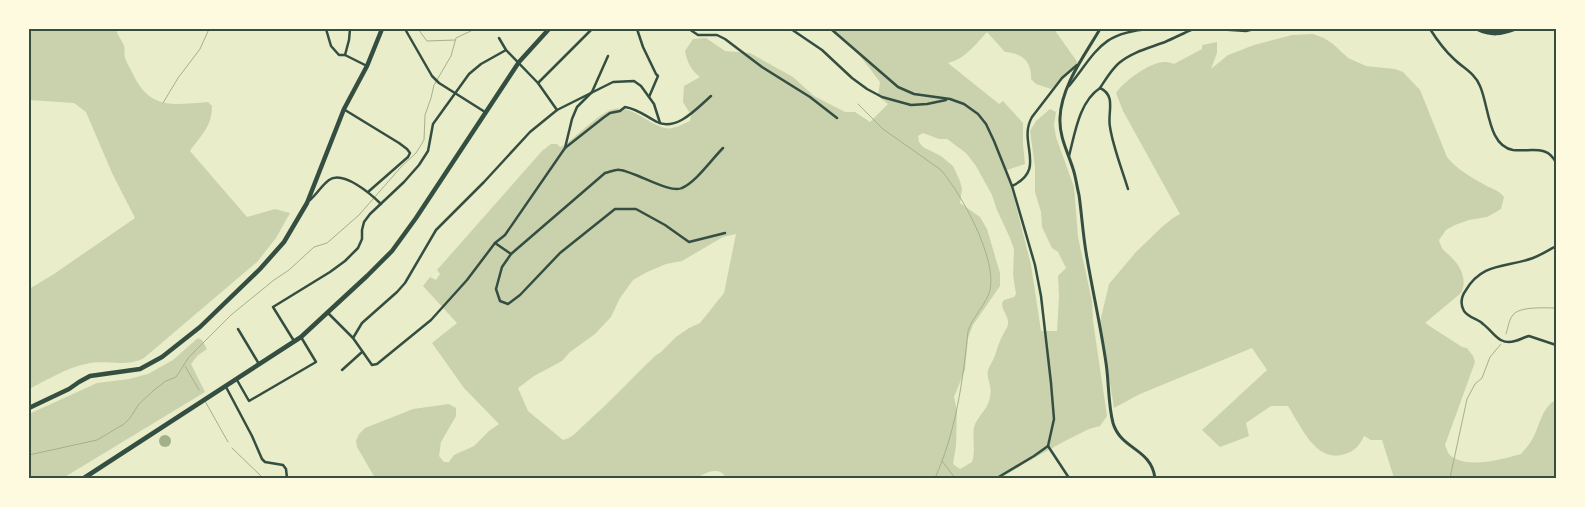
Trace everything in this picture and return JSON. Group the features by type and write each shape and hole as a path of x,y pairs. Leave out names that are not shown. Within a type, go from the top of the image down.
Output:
{"main road":[{"path":"29,408 69,389 90,376 140,369 162,357 200,327 260,269 284,242 307,203 344,109 367,66 382,29"},
{"path":"84,478 302,337 328,313 392,251 416,218 519,62 549,29"},
{"path":"1478,29 1497,34 1514,29"}],"street":[{"path":"326,29 331,46 339,55 345,55 367,66"},
{"path":"345,55 350,29"},
{"path":"405,29 432,76 486,112"},
{"path":"538,83 592,29"},
{"path":"637,29 643,47 658,76 650,97"},
{"path":"689,29 698,35 718,35 725,39 762,67 810,97 836,118"},
{"path":"791,29 822,50 860,84 882,97 911,105 950,99"},
{"path":"831,29 898,87 914,94 950,99 964,104 978,114 986,124 1012,186 1035,265 1041,296 1054,419 1048,446 997,478"},
{"path":"1100,29 1078,64 1068,87 1060,116 1060,130 1074,173 1079,196 1087,258 1106,362 1113,421 1121,438 1150,462 1155,478"},
{"path":"1068,87 1102,44 1114,36 1135,30 1151,29"},
{"path":"1188,29 1205,29"},
{"path":"1069,158 1078,120 1092,95 1100,88 1111,71 1119,63 1142,49 1165,42 1193,29"},
{"path":"1216,29 1246,31 1254,29"},
{"path":"1430,29 1446,51 1475,76 1485,100 1498,143 1508,150 1546,151 1556,163"},
{"path":"499,38 506,50 538,83 557,110"},
{"path":"294,342 273,308 330,272 358,248 362,239 364,222 404,182 428,151 433,124 469,74 481,64 506,50"},
{"path":"565,148 577,107 592,92 608,56"},
{"path":"1012,186 1022,181 1027,176 1030,168 1027,132 1032,116 1062,78 1078,64"},
{"path":"353,338 362,323 397,292 404,283 436,230 530,132 557,110 612,82 634,81 650,97 660,124"},
{"path":"1100,88 1109,94 1109,126 1128,189"},
{"path":"328,313 353,338 372,365 377,364 432,320 468,280 504,235 565,148 603,118 625,107 640,112 660,124 671,124 684,118 711,96"},
{"path":"344,109 399,143 410,154 370,193"},
{"path":"723,148 692,182 681,189 668,188 640,176 618,170 606,173 511,254 502,267 496,290 500,301 508,304 560,253 615,209 636,209 666,225 689,242 725,233"},
{"path":"307,203 328,180 335,177 346,179 370,193 381,204"},
{"path":"496,243 511,254"},
{"path":"1556,246 1532,258 1489,268 1474,278 1468,285 1461,301 1462,307 1468,315 1482,323 1498,339 1514,342 1529,336 1556,345"},
{"path":"238,329 259,364"},
{"path":"236,378 249,401 316,362 302,337"},
{"path":"342,370 362,352"},
{"path":"225,386 262,459 265,462 283,465 286,469 287,478"},
{"path":"1048,446 1069,478"}],"shaded area":[{"path":"29,29 116,29 124,46 127,62 146,93 154,99 173,104 208,102 212,106 208,125 190,151 247,217 275,209 290,213 276,238 257,262 144,358 123,363 101,362 71,368 29,389 29,289 135,218 112,173 86,112 74,103 29,100"},
{"path":"829,29 1054,29 1078,63 1051,89 1036,84 1031,79 1028,63 1021,56 1005,52 987,32 965,55 948,63 999,104 1003,101 1023,123 1025,164 1007,170 1031,265 1041,331 1057,331 1058,276 1066,268 1058,252 1052,248 1042,227 1041,212 1035,192 1035,167 1030,131 1036,121 1050,109 1056,112 1054,125 1056,137 1074,187 1078,237 1092,301 1093,321 1107,416 1100,426 1089,429 1063,442 1001,478 726,478 720,472 713,471 697,478 375,478 357,447 356,441 359,434 365,428 413,409 449,404 456,408 456,416 441,442 439,456 444,462 449,462 454,455 474,446 499,424 464,388 432,343 457,323 423,286 430,277 436,280 440,274 437,270 542,151 551,144 557,144 560,147 565,145 594,121 611,110 625,109 665,128 675,127 690,121 691,115 683,102 684,86 700,77 690,66 685,51 693,39 706,38 725,51 750,53 793,77 814,96 845,112 855,112 870,122 888,104 878,96 880,82 857,52","holes":["923,133 939,139 947,139 966,153 976,166 992,195 1014,249 1013,275 1016,294 1002,303 1008,325 988,370 991,391 989,401 974,427 972,462 960,469 953,464 956,446 957,411 954,397 965,370 968,338 973,325 1000,286 1000,273 987,229 980,217 960,203 962,189 953,166 941,156 923,147 919,142 918,136","736,234 724,293 700,323 676,337 575,434 563,440 528,411 518,388 534,376 562,361 570,352 595,334 611,317 620,298 633,280 666,264 682,261 723,237"]},
{"path":"1313,34 1333,44 1348,58 1366,66 1395,69 1403,72 1420,90 1447,157 1464,172 1498,191 1504,197 1501,209 1487,217 1455,225 1446,230 1439,240 1443,249 1459,267 1463,275 1464,284 1461,293 1425,323 1462,347 1467,348 1475,362 1445,445 1452,457 1469,462 1487,462 1521,454 1532,440 1547,407 1556,400 1556,478 1394,478 1382,440 1371,440 1364,436 1357,447 1349,453 1335,456 1326,454 1310,441 1288,406 1271,406 1246,423 1249,436 1220,447 1202,430 1267,370 1252,348 1140,394 1114,408 1100,322 1109,284 1136,252 1163,226 1180,214 1123,111 1116,93 1131,78 1146,68 1167,62 1174,64 1202,49 1202,45 1217,42 1217,53 1211,69 1228,55 1254,45 1292,35"},
{"path":"198,338 202,340 207,349 197,356 191,364 205,392 63,478 29,478 29,414 97,383 129,379 148,374 173,360"},
{"path":"163,435 167,435 171,441 167,447 163,447 159,443 159,439"}],"waterway":[{"path":"163,103 178,78 200,49 209,29"},
{"path":"418,29 427,41 455,40"},
{"path":"29,455 97,440 124,424 139,404 154,390 166,381 176,377 189,357 231,315 289,270 314,247 327,243 359,215 401,167 416,153 424,140 425,115 434,85 451,56 456,38 475,29"},
{"path":"858,104 883,129 941,170 968,211 988,261 991,277 990,290 986,301 968,331 958,406 948,443 935,478"},
{"path":"1506,334 1510,319 1516,312 1533,308 1556,308"},
{"path":"1450,478 1467,399 1475,384 1482,378 1490,357 1501,344"},
{"path":"185,366 199,390"},
{"path":"205,401 228,442"},
{"path":"232,448 263,478"},
{"path":"942,461 955,478"}]}
